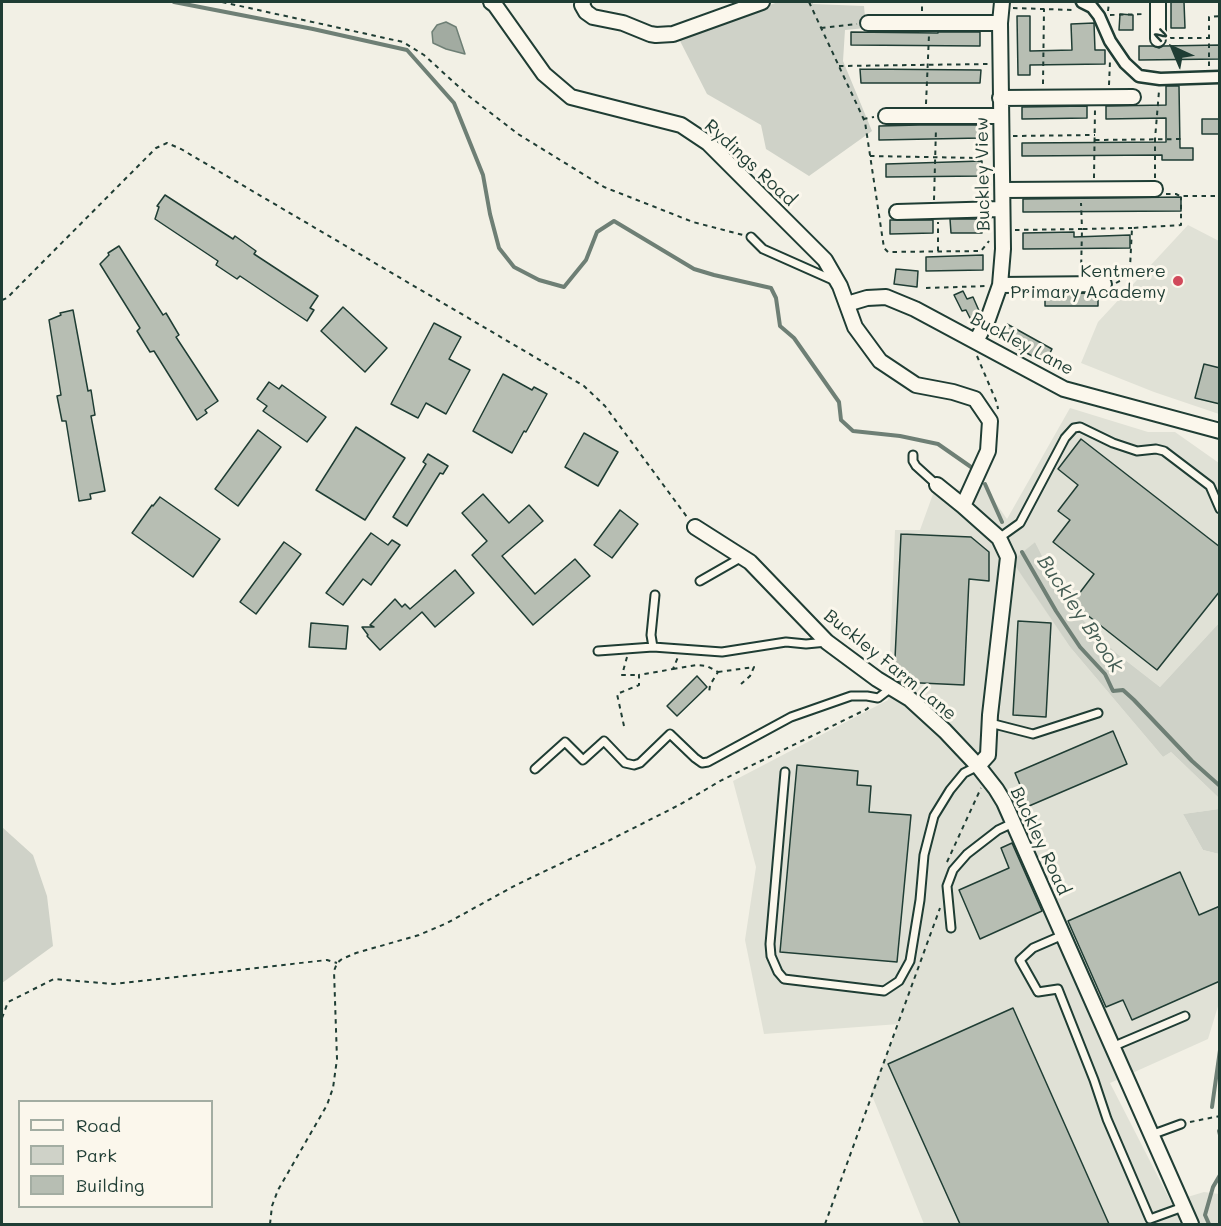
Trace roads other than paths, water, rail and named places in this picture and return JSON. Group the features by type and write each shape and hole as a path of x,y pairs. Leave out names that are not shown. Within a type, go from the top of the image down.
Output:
{"street":[{"name":"Rydings Road","path":"491,2 544,74 571,97 681,125 708,143 825,260 838,282 855,327 880,361 916,385 975,399 990,421 988,451 963,506"},
{"path":"583,2 582,5 586,12 593,17 623,23 656,35 673,34 762,2"},
{"path":"1082,2 1096,13 1111,43 1125,63 1140,76 1160,79 1214,77"},
{"name":"Buckley View","path":"976,341 988,319 1000,285 1003,249 1000,116 1001,5"},
{"path":"1158,8 1158,39"},
{"path":"868,23 1000,23"},
{"path":"1000,98 1133,97"},
{"path":"886,116 1000,116"},
{"path":"1003,189 1155,189"},
{"path":"897,212 1001,209"},
{"path":"1000,285 1104,284"},
{"name":"Buckley Lane","path":"847,304 867,298 886,297 915,309 1064,389 1220,431"},
{"path":"937,485 999,538 1008,557 988,754 978,766"},
{"name":"Buckley Farm Lane","path":"695,527 750,562 827,642 877,680 910,699 978,766"},
{"name":"Buckley Road","path":"978,766 996,789 1013,822 1191,1224"}],"lane":[{"path":"751,237 763,249 838,282"},
{"path":"999,538 1020,523 1065,438 1074,428 1080,427 1113,443 1137,451 1156,449 1164,451 1210,486 1220,509"},
{"path":"913,455 916,466 937,485"},
{"path":"700,581 742,557"},
{"path":"652,647 655,595"},
{"path":"598,651 652,647 722,652 786,642 806,644 827,642"},
{"path":"536,769 565,742 583,760 603,741 625,763 634,765 640,763 670,734 695,758 702,763 708,762 791,717 851,696 878,698 891,688"},
{"path":"990,723 1033,734 1098,713"},
{"path":"785,772 770,944 771,956 778,972 784,979 884,991 899,981 910,961 920,900 924,855 934,816 964,773 978,766"},
{"path":"951,928 947,886 953,870 967,854 998,830 1013,822"},
{"path":"1063,935 1034,948 1020,960 1038,992 1058,988 1107,1119 1150,1219 1183,1207"},
{"path":"1112,1047 1185,1016"},
{"path":"1151,1135 1181,1124"}],"waterway":[{"name":"Buckley Brook","path":"174,2 407,50 454,103 483,175 499,248 514,267 539,280 564,287 586,260 597,232 614,221 694,269 771,288 776,298 780,326 794,338 839,402 841,420 853,431 900,436 938,444 971,467"},
{"name":"Buckley Brook","path":"985,484 1002,522"},
{"name":"Buckley Brook","path":"1022,552 1056,611 1080,647 1105,674 1113,691 1123,690 1192,761 1220,786"},
{"name":"Buckley Brook","path":"1212,1107 1220,1050"},
{"name":"Buckley Brook","path":"1219,1131 1220,1135"},
{"name":"Buckley Brook","path":"1209,1224 1205,1215 1213,1187 1220,1175"}],"place":[{"name":"Kentmere Primary Academy","path":"1178,281"}]}
